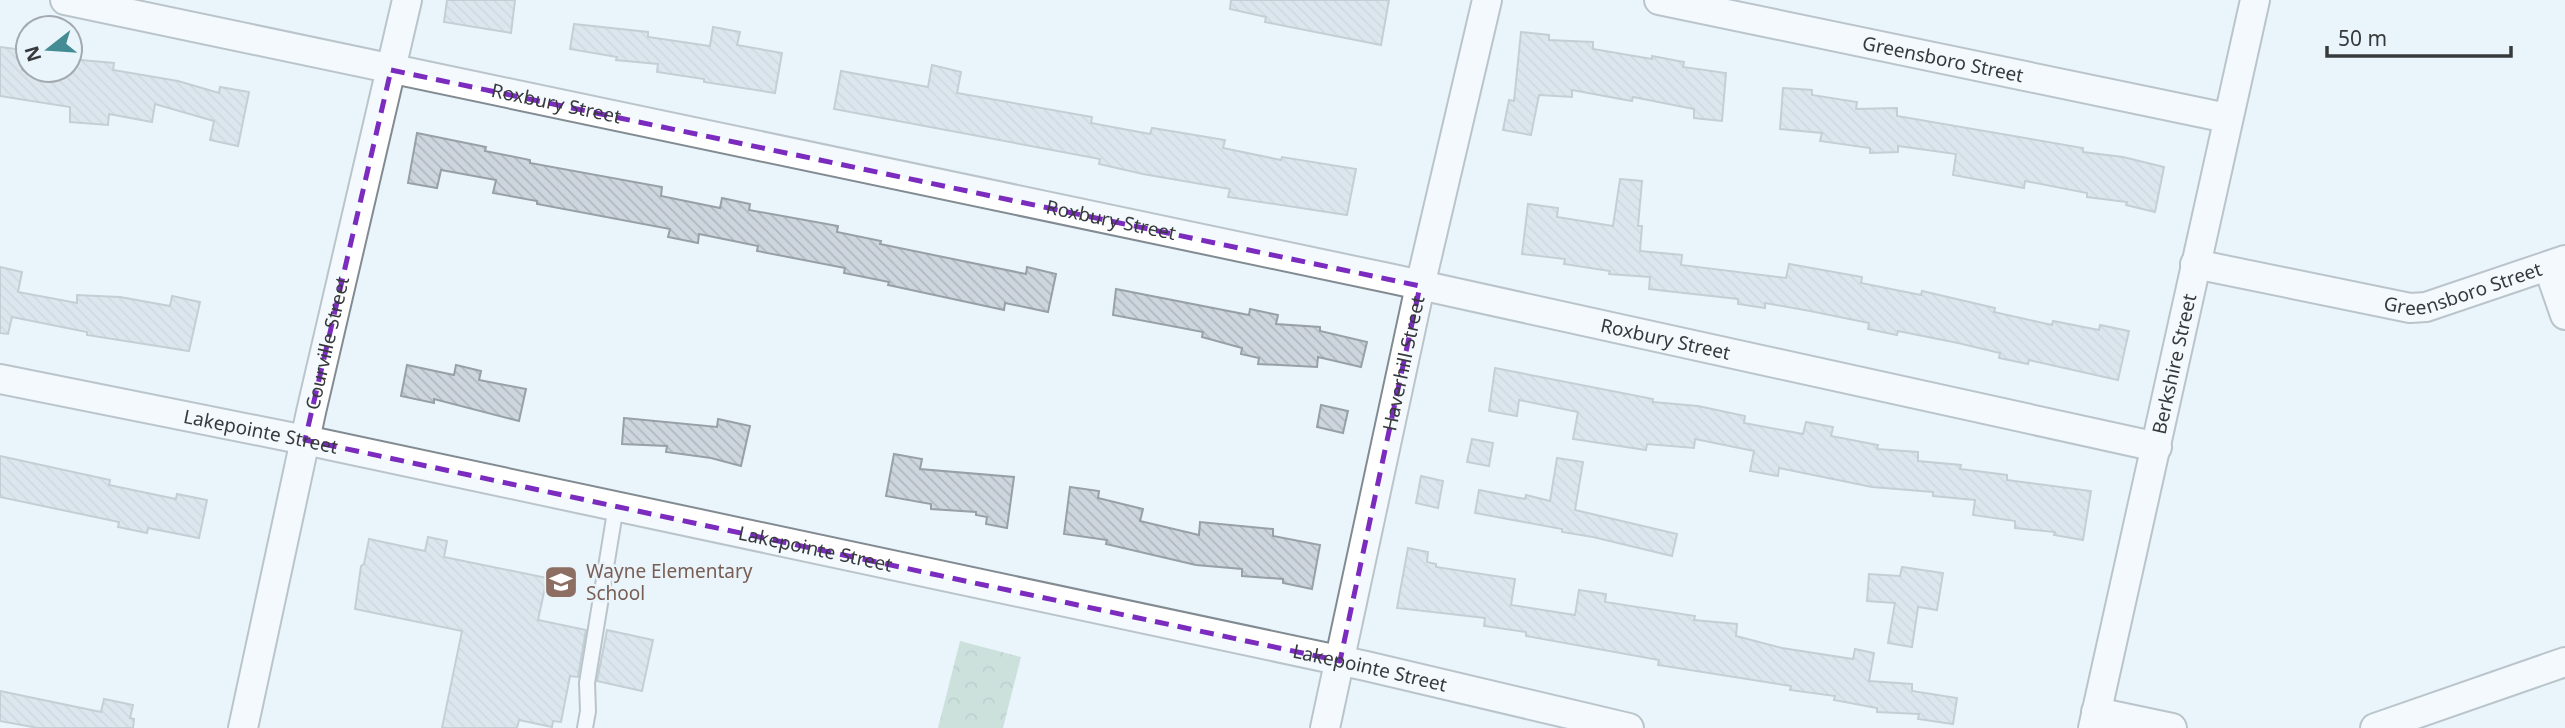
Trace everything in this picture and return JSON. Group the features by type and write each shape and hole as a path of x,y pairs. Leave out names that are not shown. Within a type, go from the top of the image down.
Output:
{"street":[{"name":"Roxbury Street","path":"65,0 1420,286 2157,447"},
{"name":"Courville Street","path":"243,728 305,440 407,0"},
{"name":"Haverhill Street","path":"1325,728 1420,286 1487,0"},
{"name":"Greensboro Street","path":"1659,0 2227,118"},
{"name":"Berkshire Street","path":"2095,720 2255,0"},
{"name":"Greensboro Street","path":"2196,264 2410,307 2426,307 2557,263"},
{"path":"2557,263 2565,316"},
{"name":"Lakepointe Street","path":"0,379 305,440 1340,661 1629,728"},
{"path":"2375,728 2565,662"},
{"path":"2095,720 2172,728"}],"lane":[{"path":"585,728 588,711 587,683 616,506"}],"highlighted area":[{"path":"391,70 1420,286 1340,661 305,440"}],"green space":[{"path":"960,641 1021,657 1003,728 938,728"}],"building":[{"path":"447,0 515,0 511,33 444,22"},
{"path":"1231,0 1389,0 1381,45 1265,22 1266,17 1230,9"},
{"path":"574,24 648,32 648,37 710,46 713,27 740,32 737,45 782,53 775,93 657,72 658,64 616,60 617,57 570,49"},
{"path":"1521,32 1549,35 1549,40 1593,42 1593,49 1652,59 1652,56 1684,62 1683,67 1726,73 1722,121 1694,118 1694,109 1633,97 1632,101 1572,90 1572,97 1539,95 1531,135 1503,130 1509,100 1514,101"},
{"path":"0,47 14,49 14,84 84,84 84,60 114,63 113,70 178,81 219,93 220,87 249,92 238,146 210,140 214,121 155,104 152,122 109,114 108,125 70,122 70,107 0,96"},
{"path":"932,65 961,72 957,93 1092,117 1091,123 1150,134 1152,128 1225,140 1223,148 1281,160 1282,157 1356,169 1347,215 1228,197 1230,189 1099,164 1100,159 834,109 841,71 928,87"},
{"path":"1783,88 1812,90 1812,95 1857,102 1856,109 1897,108 1897,116 2083,148 2083,152 2123,157 2164,167 2155,212 2126,205 2127,202 2087,197 2087,193 2025,181 2024,188 1953,175 1956,154 1898,146 1898,152 1870,153 1870,148 1820,141 1822,133 1780,129"},
{"path":"417,133 486,147 485,151 530,160 530,163 662,187 661,196 720,208 722,198 750,204 749,210 838,226 837,232 881,241 880,244 1026,274 1027,267 1056,274 1048,312 1005,303 1004,310 888,285 889,282 844,273 845,268 757,251 758,246 699,234 698,243 668,237 670,229 493,193 496,180 441,170 437,188 408,183"},
{"path":"1620,179 1642,181 1638,226 1642,226 1640,251 1682,255 1681,265 1786,278 1789,264 1862,277 1861,283 1921,295 1922,291 2052,325 2053,321 2099,330 2100,325 2129,331 2118,380 2029,360 2028,364 1999,358 2000,353 1958,343 1898,331 1897,335 1868,329 1869,323 1810,311 1765,303 1765,308 1738,304 1738,299 1649,289 1650,277 1609,274 1610,271 1564,264 1565,259 1522,254 1528,204 1558,208 1557,217 1613,226"},
{"path":"0,267 22,272 18,292 77,303 77,295 120,297 170,306 172,296 200,302 189,351 87,335 87,332 12,317 8,334 0,333"},
{"path":"1116,289 1249,315 1250,309 1278,315 1276,324 1320,327 1320,331 1367,342 1361,367 1318,357 1317,367 1258,364 1259,358 1241,354 1242,348 1202,337 1203,332 1113,315"},
{"path":"407,365 454,375 456,365 481,371 479,380 526,389 519,421 434,399 434,403 401,396"},
{"path":"1495,368 1653,399 1653,402 1698,406 1745,416 1744,423 1803,434 1806,422 1833,427 1831,436 1878,445 1877,449 1918,452 1918,461 1961,465 1960,469 2007,475 2007,480 2091,491 2083,540 2054,535 2055,532 2015,528 2015,521 1973,515 1975,500 1933,496 1933,492 1872,487 1779,468 1778,476 1750,471 1754,451 1695,439 1694,448 1647,444 1646,450 1573,439 1578,412 1519,400 1517,416 1489,411"},
{"path":"1321,405 1348,411 1343,433 1317,427"},
{"path":"624,418 717,427 718,419 750,426 741,466 711,458 666,452 667,446 622,444"},
{"path":"1472,439 1493,443 1489,466 1467,462"},
{"path":"894,454 922,459 920,469 1014,477 1007,528 986,524 987,517 976,515 976,512 931,509 931,504 886,496"},
{"path":"0,456 110,480 109,485 176,499 177,494 207,500 199,538 148,528 147,533 118,527 119,522 0,497"},
{"path":"1557,458 1583,462 1575,510 1677,534 1672,556 1562,532 1562,529 1475,513 1479,490 1525,499 1526,495 1550,501"},
{"path":"1421,476 1443,481 1438,508 1416,503"},
{"path":"1070,487 1099,491 1098,498 1143,509 1140,521 1199,535 1200,522 1273,529 1273,536 1320,545 1312,589 1283,583 1283,579 1242,576 1242,569 1196,565 1106,544 1107,540 1064,534"},
{"path":"428,537 447,541 444,557 547,578 538,620 586,630 578,677 570,676 561,722 553,721 552,727 519,720 517,728 442,728 462,631 355,609 361,566 364,564 369,539 425,551"},
{"path":"1408,548 1428,552 1427,562 1436,564 1436,567 1515,579 1511,605 1575,615 1579,590 1606,594 1605,602 1695,616 1694,620 1737,624 1736,636 1782,648 1853,659 1855,649 1874,653 1869,681 1912,684 1912,691 1957,698 1953,724 1918,719 1919,714 1877,712 1877,708 1834,700 1835,696 1790,690 1791,686 1658,665 1659,660 1526,636 1526,632 1484,626 1485,618 1397,608"},
{"path":"1902,567 1943,573 1937,610 1918,607 1912,647 1888,643 1895,603 1867,601 1869,574 1900,576"},
{"path":"607,630 653,640 642,691 597,681"},
{"path":"0,691 101,712 104,699 133,705 130,718 134,719 133,728 38,728 0,721"}],"place":[{"name":"Wayne Elementary School","path":"561,582"}]}
